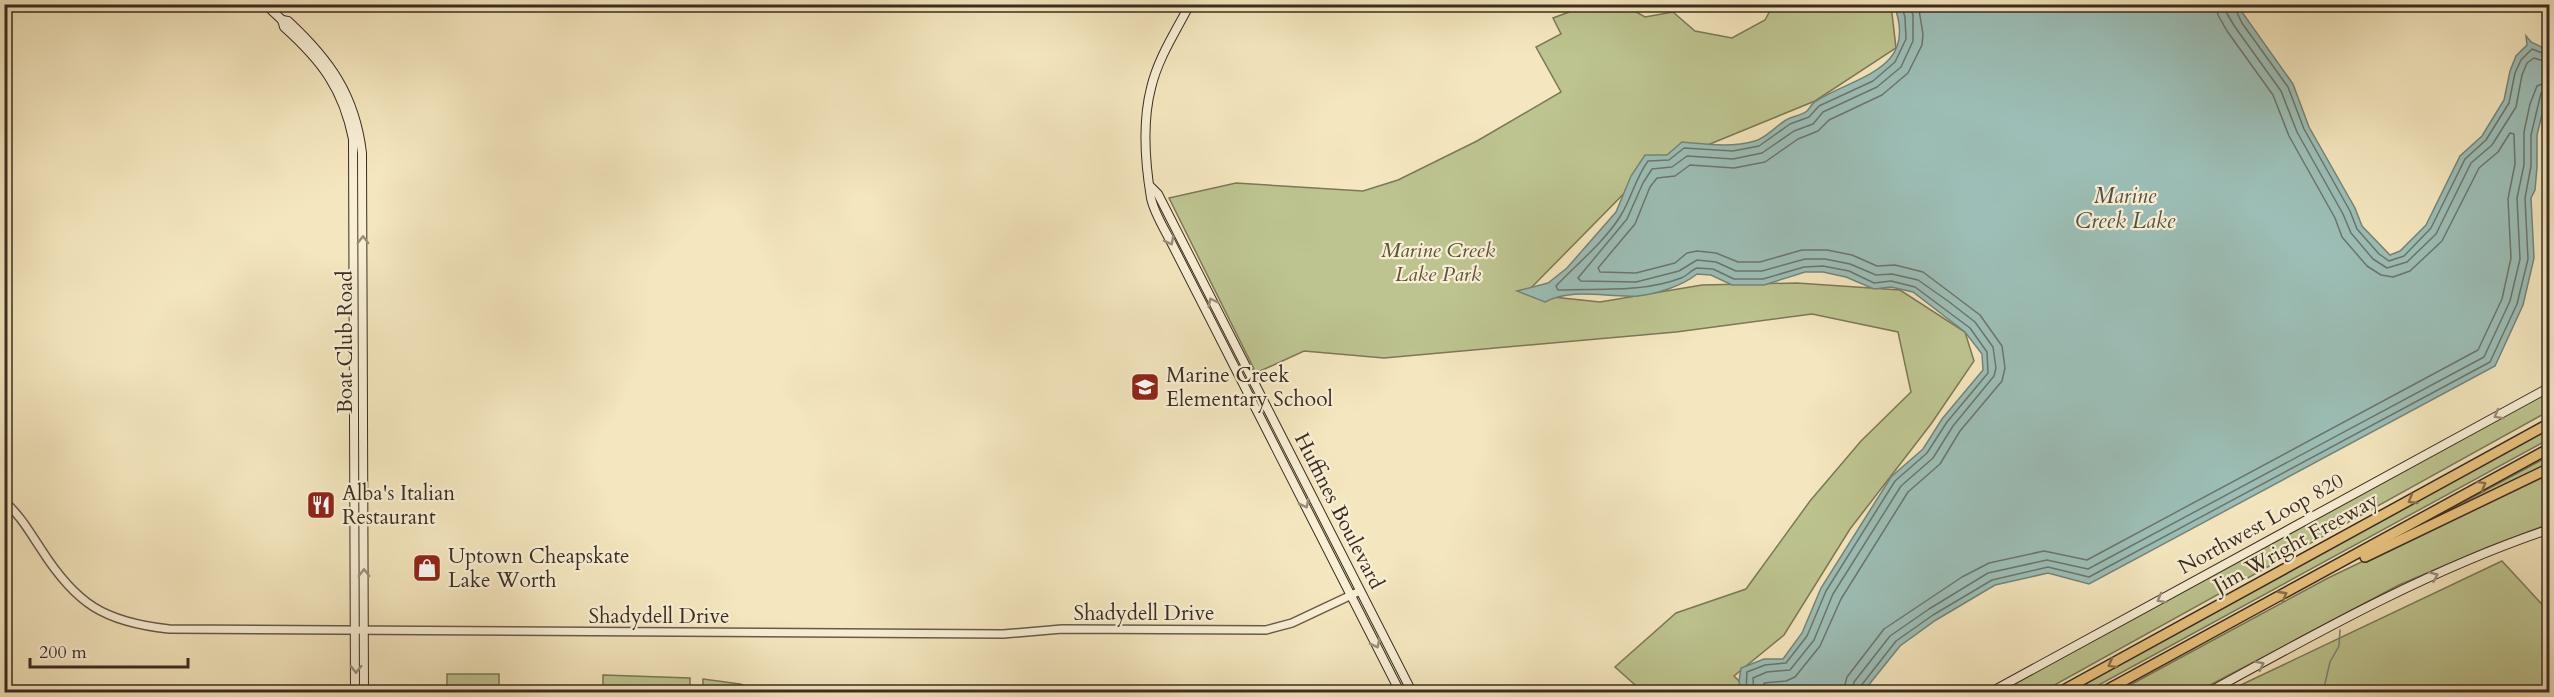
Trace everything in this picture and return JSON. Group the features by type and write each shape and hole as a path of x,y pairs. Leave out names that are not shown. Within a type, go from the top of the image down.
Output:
{"highway":[{"name":"Jim Wright Freeway","path":"2060,693 2549,423"},
{"name":"Jim Wright Freeway","path":"2103,693 2550,448"},
{"path":"2340,565 2371,554 2550,468"}],"main road":[{"name":"Boat Club Road","path":"265,4 282,20 284,27 312,53 336,86 353,139 355,436 360,631 364,693"},
{"name":"Huffines Boulevard","path":"1190,4 1162,58 1151,87 1145,126 1145,150 1151,187 1158,194 1356,593 1400,693"},
{"name":"Boat Club Road","path":"282,20 288,21 301,33 328,63 348,97 360,138 363,214 364,524 355,693"},
{"name":"Northwest Loop 820","path":"1991,693 2550,387"},
{"path":"355,436 359,441 360,516 364,524"},
{"path":"2208,693 2374,603 2512,542 2550,529"},
{"name":"Huffines Boulevard","path":"1356,593 1412,693"}],"street":[{"name":"Shadydell Drive","path":"4,501 23,520 64,582 82,600 113,618 135,625 169,628 1003,634 1062,629 1254,630 1292,623 1356,593"}],"green space":[{"name":"Marine Creek Lake Park","path":"1588,5 1624,5 1645,17 1673,12 1695,31 1732,38 1765,20 1773,5 1891,5 1896,48 1815,101 1710,144 1658,159 1525,294 1600,302 1702,285 1797,283 1900,290 1965,332 1974,361 1931,424 1850,529 1784,635 1734,676 1750,692 1643,692 1615,667 1676,613 1746,589 1810,501 1861,441 1911,392 1898,332 1812,314 1676,332 1384,358 1304,351 1256,373 1169,198 1236,183 1363,191 1398,180 1477,141 1561,92 1536,47 1561,34 1553,18"},
{"path":"2549,391 2549,411 2042,692 1999,692"},
{"path":"2549,428 2549,439 2086,692 2069,692"},
{"path":"2549,456 2549,466 2425,523"},
{"path":"2549,472 2549,524 2399,585 2197,692 2117,692 2328,578"},
{"path":"2502,561 2549,612 2549,692 2226,692"},
{"path":"447,674 499,674 499,692 447,692"},
{"path":"603,675 690,678 690,692 603,692"},
{"path":"703,679 740,684 765,692 703,692"}],"water":[{"name":"Marine Creek Lake","path":"1894,5 2237,5 2293,84 2309,127 2355,208 2362,226 2390,255 2400,251 2426,225 2460,156 2482,136 2504,100 2510,71 2516,56 2527,45 2526,36 2531,42 2550,51 2549,85 2537,135 2535,190 2531,198 2534,258 2523,305 2495,366 2089,584 2048,573 1995,585 1936,620 1900,646 1863,692 1741,692 1739,681 1741,668 1764,659 1783,659 1802,633 1821,588 1891,477 1923,449 1942,419 1983,370 1982,354 1965,332 1913,292 1891,287 1874,289 1846,277 1823,272 1805,272 1764,285 1732,285 1711,275 1697,274 1677,286 1645,295 1579,294 1545,302 1517,291 1548,283 1567,268 1616,212 1631,176 1645,155 1667,155 1682,142 1728,145 1755,141 1786,120 1805,113 1816,101 1879,68 1891,57 1898,44 1899,27"}],"waterway":[{"path":"2323,692 2330,662 2339,646 2340,630"}],"place":[{"name":"Marine Creek Elementary School","path":"1145,387"},
{"name":"Alba's Italian Restaurant","path":"321,505"},
{"name":"Uptown Cheapskate Lake Worth","path":"427,568"}]}
